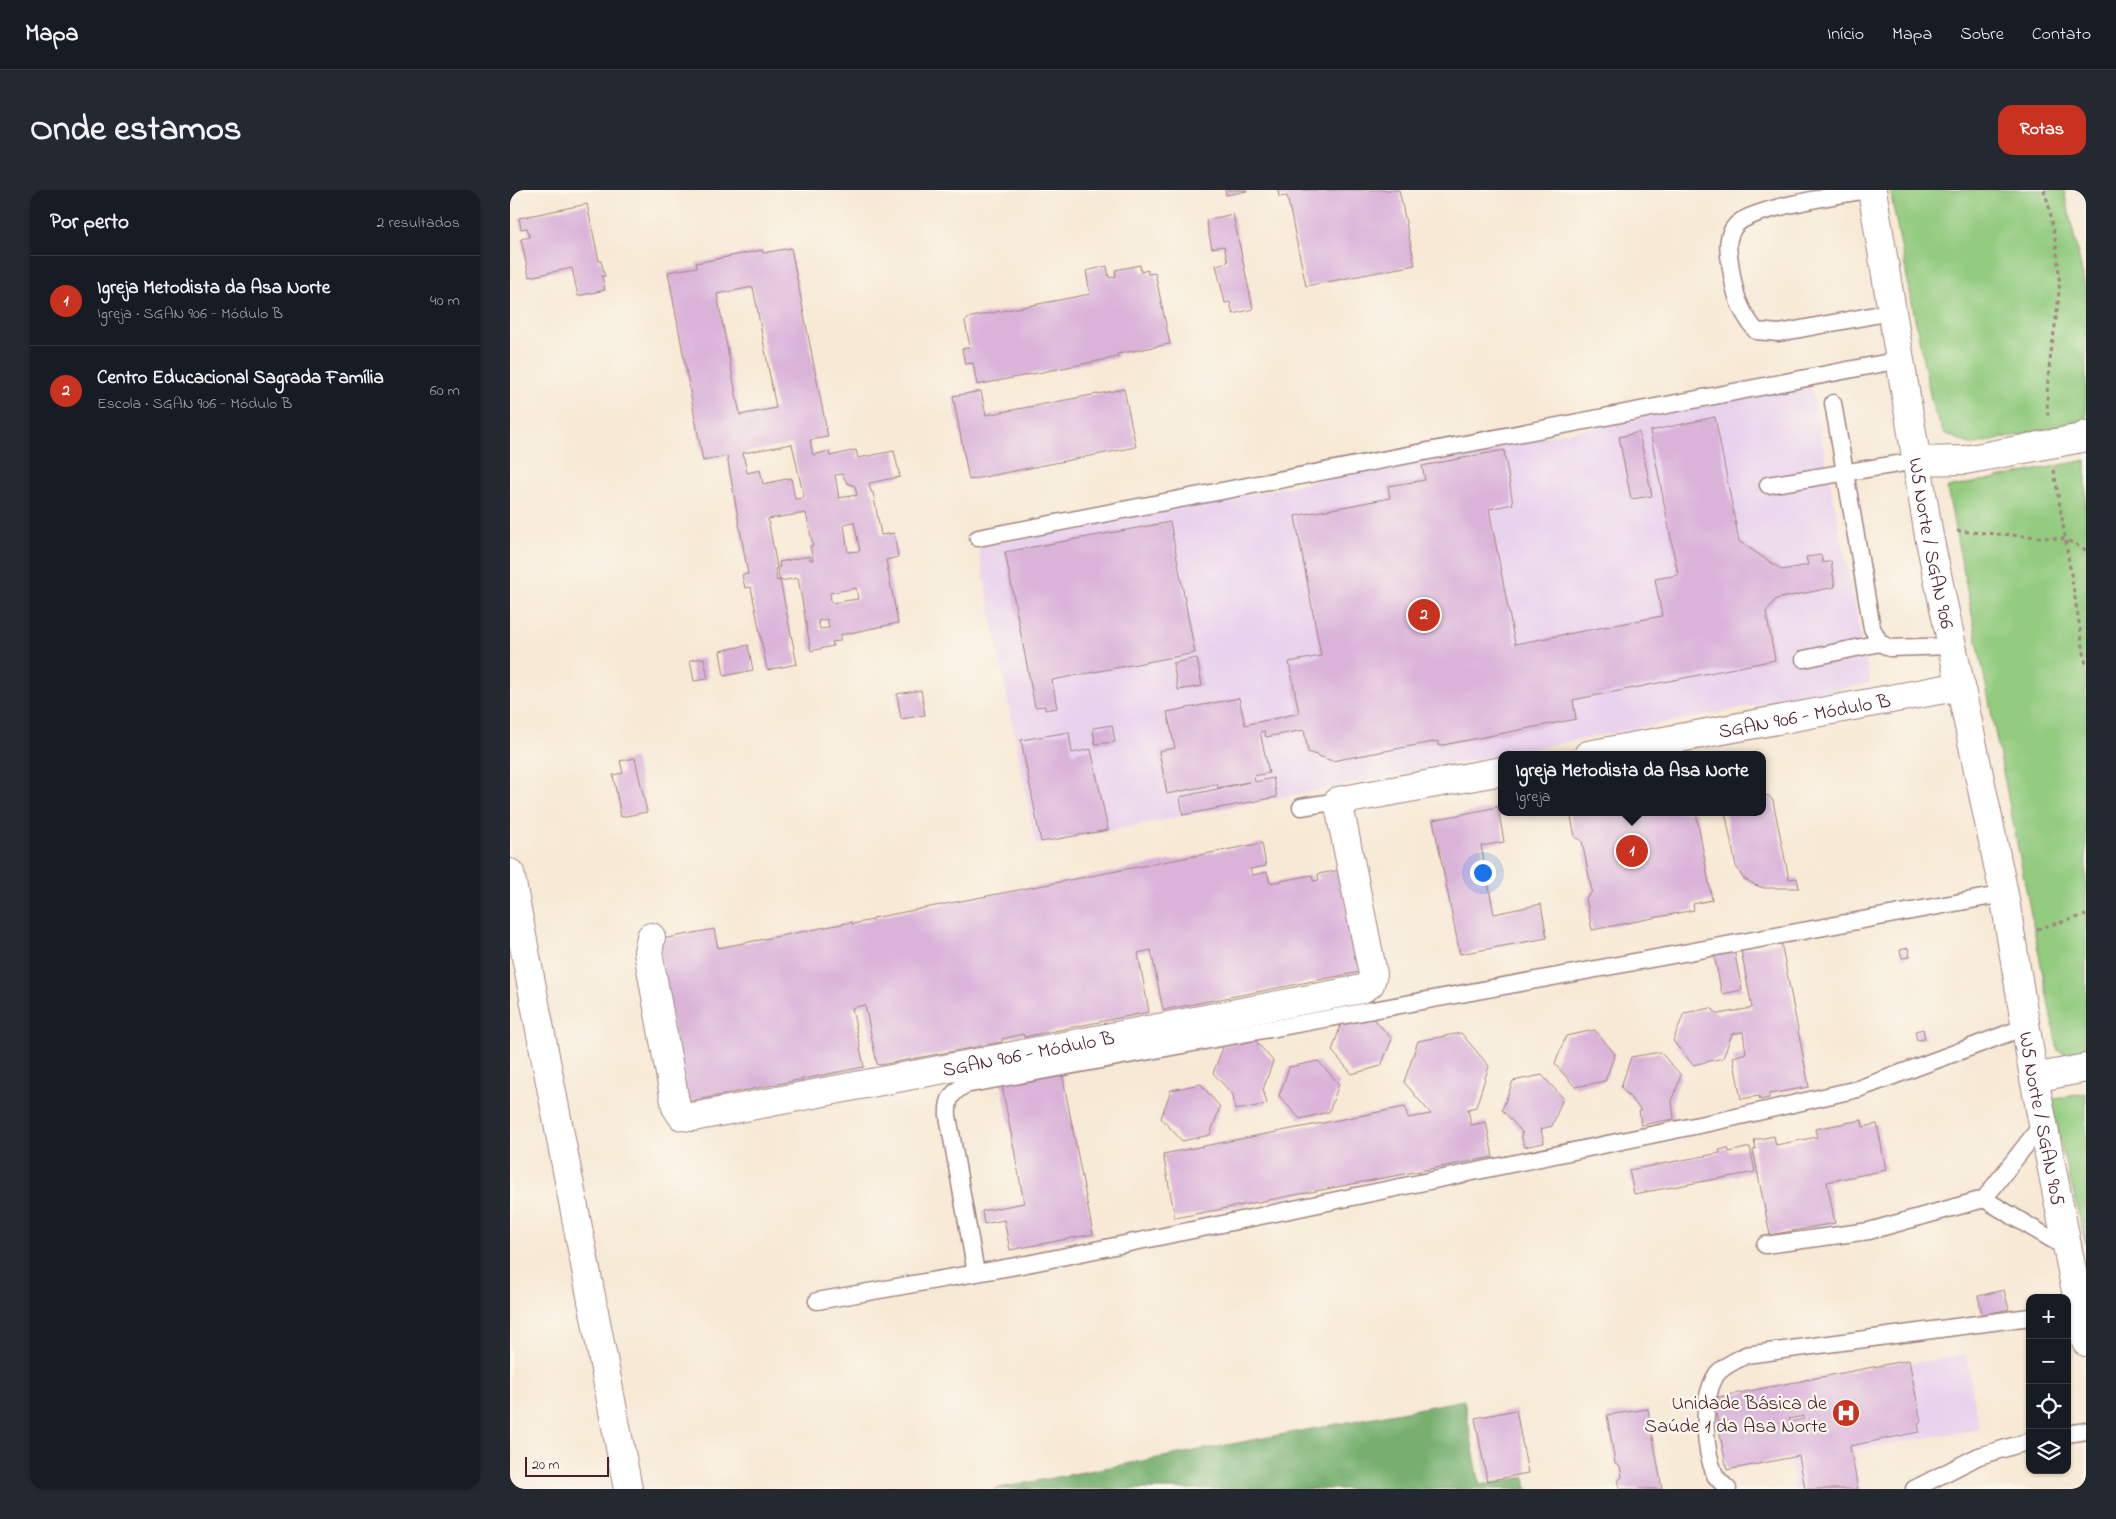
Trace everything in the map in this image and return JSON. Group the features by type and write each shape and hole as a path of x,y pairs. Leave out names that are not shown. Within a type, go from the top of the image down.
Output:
{"street":[{"name":"W5 Norte / SGAN 906","path":"1872,190 1929,536 2004,894"},
{"path":"1916,461 1965,460 2082,438 2086,435"},
{"name":"SGAN 906 - Módulo B","path":"1610,751 1960,686"},
{"path":"1338,801 1498,772"},
{"name":"SGAN 906 - Módulo B","path":"652,937 648,952 676,1107 682,1116 694,1117 1362,989 1370,984 1373,974 1338,801"},
{"path":"510,873 628,1489"},
{"name":"W5 Norte / SGAN 905","path":"2004,894 2034,1078 2068,1249 2074,1312 2086,1342"},
{"path":"2034,1078 2086,1068"}],"lane":[{"path":"1867,190 1764,212 1746,218 1736,225 1727,241 1737,302 1756,331 1779,333 1891,312"},
{"path":"978,538 1900,360"},
{"path":"1833,403 1872,628 1880,643 1890,648 1952,646"},
{"path":"1768,485 1846,474 1916,461"},
{"path":"1804,659 1880,643"},
{"path":"1301,808 1338,801"},
{"path":"976,1273 948,1116 948,1104 952,1092 965,1085 2004,894"},
{"path":"817,1301 976,1273 1723,1120 1858,1089 2025,1026"},
{"path":"1765,1245 1869,1231 1984,1199 2043,1123"},
{"path":"1984,1199 2068,1249"},
{"path":"1728,1489 1716,1477 1710,1454 1705,1408 1715,1376 1724,1367 1746,1355 2026,1318"},
{"path":"2071,1433 2086,1431"},
{"path":"1914,1489 1979,1456 2026,1442"}],"path":[{"path":"1929,536 1963,530 2066,540 2086,550"},
{"path":"2012,936 2086,915"}],"shaded area":[{"path":"1811,385 1870,683 1520,751 1498,751 1498,755 1036,845 978,547"},
{"name":"Unidade Básica de Saúde 1 da Asa Norte","path":"1966,1354 1979,1429 1854,1450 1860,1489 1795,1489 1789,1452 1725,1463 1714,1397"}],"green space":[{"path":"1890,190 2064,190 2086,291 2086,418 2077,423 1971,445 1944,433 1933,410"},
{"path":"2086,460 2086,1056 2080,1057 2058,1051 1947,488"},
{"path":"2086,1093 2086,1244 2050,1100"},
{"path":"1464,1400 1480,1485 1525,1477 1527,1489 994,1489"}],"building":[{"path":"1225,190 1247,190 1247,191 1226,195"},
{"path":"1278,190 1399,190 1415,265 1306,286 1287,196 1279,197"},
{"path":"587,204 599,261 601,261 605,276 602,276 605,290 578,296 572,268 529,277 521,239 530,237 527,228 521,229 519,218"},
{"path":"1233,214 1253,309 1233,314 1230,302 1225,303 1216,265 1228,262 1224,246 1212,248 1206,220"},
{"path":"791,248 828,437 810,440 813,455 829,451 830,456 856,450 858,458 894,451 900,477 869,483 871,492 873,492 881,535 894,533 898,557 886,560 898,623 840,635 840,641 832,642 833,646 811,651 798,578 780,581 797,664 767,670 751,587 745,588 742,575 748,574 727,456 703,461 668,272 697,267 696,263 762,250 763,253","holes":["753,287 776,408 740,415 717,294","792,444 804,498 795,499 791,478 763,484 760,470 747,473 743,453","842,474 847,483 855,486 857,495 839,498 835,475","806,513 813,546 810,546 813,560 810,560 810,556 779,562 780,567 777,567 768,519","854,522 860,551 848,552 844,524","777,568 780,580 777,581 775,569","856,588 858,599 831,603 830,593","827,619 829,628 820,629 818,621"]},
{"path":"1140,265 1141,272 1148,270 1148,274 1155,273 1170,344 1117,354 1118,357 977,385 973,363 965,364 962,349 970,347 965,321 971,317 1090,294 1086,271 1107,266 1109,278 1116,276 1115,270"},
{"path":"1124,389 1136,447 969,480 953,396 981,391 986,415"},
{"path":"1715,417 1739,541 1782,570 1808,565 1806,557 1821,555 1823,563 1831,561 1835,587 1776,599 1766,612 1775,660 1573,700 1576,719 1438,746 1438,741 1332,761 1308,752 1304,730 1266,737 1264,731 1260,732 1269,773 1254,776 1255,782 1273,778 1277,797 1183,815 1180,797 1249,782 1218,788 1217,784 1167,794 1159,751 1175,748 1167,712 1239,698 1245,725 1299,713 1289,662 1321,656 1295,516 1390,498 1388,486 1425,480 1422,466 1504,450 1513,504 1489,509 1515,644 1662,616 1655,579 1678,575 1650,431"},
{"path":"1639,432 1652,496 1631,499 1619,437"},
{"path":"1170,522 1195,653 1052,680 1057,708 1045,710 1045,706 1035,707 1005,552"},
{"path":"748,645 753,670 724,676 720,651"},
{"path":"704,658 708,679 694,681 690,660"},
{"path":"1197,658 1202,686 1178,690 1173,663"},
{"path":"921,690 925,715 901,719 897,694"},
{"path":"1112,725 1115,742 1095,744 1093,728"},
{"path":"1069,732 1072,753 1091,749 1108,830 1041,842 1021,740"},
{"path":"635,758 647,812 621,817 613,775 623,773 620,761"},
{"path":"1766,796 1769,796 1773,801 1789,879 1797,878 1799,888 1764,888 1755,885 1743,878 1736,866 1726,816 1766,816"},
{"path":"1498,807 1498,816 1500,816 1504,842 1481,846 1494,914 1541,904 1547,938 1460,954 1433,820"},
{"path":"1571,816 1697,816 1712,900 1693,904 1694,910 1592,930 1586,898 1592,892 1582,841 1575,837"},
{"path":"1262,843 1266,866 1250,869 1252,875 1267,872 1270,883 1312,875 1313,881 1319,880 1318,874 1340,870 1360,972 1163,1010 1151,950 1138,953 1149,1012 1024,1037 1023,1034 1002,1039 1002,1042 880,1065 877,1064 865,1005 852,1008 864,1067 686,1102 658,940 714,929 718,948 852,922 852,924 873,920 873,918"},
{"path":"1781,942 1809,1087 1769,1094 1769,1098 1760,1100 1759,1096 1741,1099 1733,1057 1746,1053 1743,1032 1732,1034 1723,1058 1693,1065 1673,1041 1684,1013 1711,1008 1718,1014 1752,1008 1741,950"},
{"path":"1733,945 1742,990 1722,994 1713,949"},
{"path":"1908,948 1910,957 1902,958 1900,950"},
{"path":"1371,1016 1392,1039 1381,1066 1352,1074 1332,1051 1342,1021"},
{"path":"1923,1029 1925,1039 1917,1040 1915,1031"},
{"path":"1595,1030 1615,1054 1605,1081 1575,1087 1555,1064 1566,1036"},
{"path":"1461,1033 1489,1066 1476,1107 1468,1109 1471,1125 1486,1122 1493,1157 1175,1218 1163,1154 1405,1107 1408,1118 1431,1114 1404,1082 1418,1041"},
{"path":"1254,1039 1273,1061 1263,1090 1267,1104 1235,1110 1233,1095 1213,1073 1224,1045"},
{"path":"1660,1052 1681,1075 1672,1101 1674,1119 1641,1125 1639,1110 1641,1110 1621,1087 1631,1057"},
{"path":"1318,1061 1339,1084 1329,1112 1300,1119 1279,1096 1289,1067"},
{"path":"1061,1068 1093,1234 1010,1250 1004,1220 984,1224 982,1211 1024,1203 1001,1080"},
{"path":"1542,1075 1563,1098 1552,1126 1541,1129 1544,1143 1524,1147 1521,1133 1523,1133 1502,1110 1513,1081"},
{"path":"1201,1084 1220,1107 1210,1135 1182,1141 1161,1118 1171,1090"},
{"path":"1862,1120 1863,1127 1877,1124 1886,1170 1827,1182 1835,1223 1770,1235 1753,1150 1756,1149 1754,1140 1774,1136 1776,1145 1817,1137 1815,1129"},
{"path":"1750,1147 1755,1172 1634,1194 1629,1170 1720,1153 1719,1150 1728,1148 1729,1152"},
{"path":"2004,1290 2009,1309 1982,1315 1978,1296"},
{"name":"Unidade Básica de Saúde 1 da Asa Norte","path":"1909,1360 1921,1422 1918,1423 1919,1432 1850,1446 1858,1489 1805,1489 1799,1456 1727,1470 1713,1398","holes":["1804,1416 1804,1419 1790,1422 1789,1419"]},
{"path":"1648,1409 1662,1489 1620,1489 1618,1481 1622,1477 1620,1466 1615,1463 1607,1415"},
{"path":"1516,1410 1528,1473 1487,1481 1475,1418"}],"place":[{"name":"Centro Educacional Sagrada Família","path":"1424,615"},
{"name":"Igreja Metodista da Asa Norte","path":"1632,851"},
{"name":"Unidade Básica de Saúde 1 da Asa Norte","path":"1846,1413"}]}
